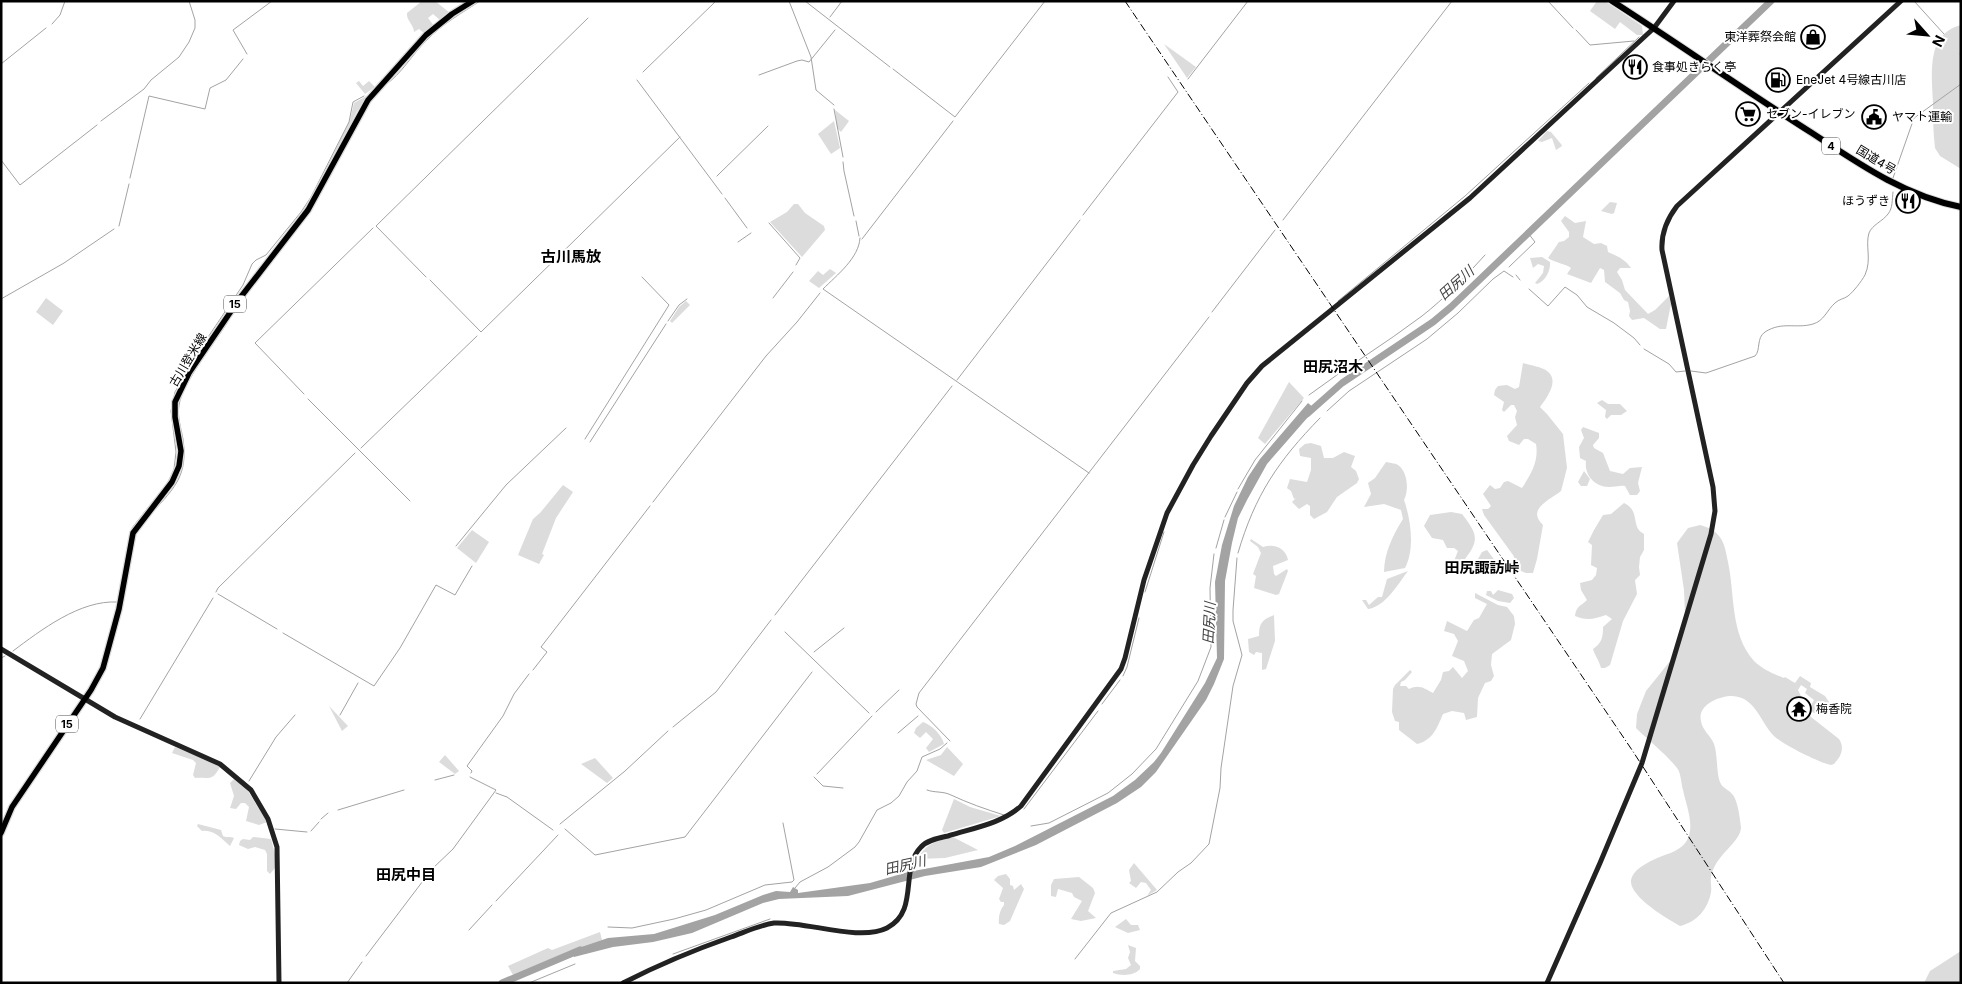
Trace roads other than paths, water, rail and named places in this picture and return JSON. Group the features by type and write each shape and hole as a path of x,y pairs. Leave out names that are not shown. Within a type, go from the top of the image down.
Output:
{"highway":[{"name":"国道4号","path":"1612,1 1778,112 1895,185 1918,195 1961,207"}],"main road":[{"name":"古川登米線","path":"1,833 12,807 98,680 107,658 119,609 133,533 172,482 179,466 181,451 175,417 176,402 189,373 240,298 312,205 359,113 368,100 426,34 473,1"}],"street":[{"path":"623,983 665,961 765,925 782,923 852,932 871,932 887,928 900,917 905,908 912,864 915,855 925,843 1005,818 1018,809 1116,677 1125,658 1144,580 1167,513 1193,465 1255,374 1470,198 1654,28 1674,1"},
{"path":"1547,983 1642,763 1713,523 1715,500 1713,487 1662,250 1663,231 1668,219 1677,206 1901,1"},
{"path":"1,649 114,717 220,764 244,783 257,799 272,827 278,857 279,983"}],"waterway":[{"path":"52,24 60,15 65,1"},
{"path":"101,121 144,89 151,80 179,57 189,42 195,28 195,20 189,1"},
{"path":"247,54 233,30 272,1"},
{"path":"385,85 397,75 433,34 480,1"},
{"path":"643,72 716,1"},
{"path":"789,1 811,57 816,90 834,105"},
{"path":"805,1 890,67"},
{"path":"830,17 842,1"},
{"path":"893,69 955,117 1045,1"},
{"path":"1188,79 1248,1"},
{"path":"1283,220 1452,1"},
{"path":"1548,1 1573,28"},
{"name":"田尻川","path":"1307,414 1342,383 1433,322 1451,307 1771,1"},
{"path":"1914,1 1944,34"},
{"path":"426,277 376,226 588,18"},
{"path":"1,64 46,28"},
{"path":"759,75 797,61 809,62 835,30"},
{"path":"1576,30 1590,45 1634,41"},
{"path":"1596,78 1639,37"},
{"path":"130,178 149,96 205,109 210,88 226,80 243,59"},
{"path":"1083,215 1178,92 1168,77"},
{"path":"637,80 722,194"},
{"path":"1338,301 1465,196 1589,83"},
{"path":"1893,178 1914,118 1961,84"},
{"path":"132,528 168,482 174,469 176,452 171,411 175,392 198,352 243,285 252,264 266,255 311,197 349,122 353,102 364,96"},
{"path":"834,109 843,157"},
{"path":"862,239 953,121"},
{"path":"1,160 20,185 97,125"},
{"path":"717,176 768,126"},
{"path":"430,280 481,332 680,137"},
{"path":"843,162 854,216"},
{"path":"119,226 129,184"},
{"path":"1691,371 1706,373 1755,356 1758,351 1760,337 1765,332 1777,327 1817,323 1832,306 1848,296 1865,275 1868,264 1869,233 1890,212 1893,192"},
{"path":"725,198 747,228"},
{"path":"957,380 1080,220"},
{"path":"856,221 859,236"},
{"path":"769,223 800,258 796,265"},
{"path":"304,394 255,343 373,228"},
{"path":"1,299 64,263 114,229"},
{"path":"1212,312 1275,230"},
{"path":"738,242 751,233"},
{"path":"1509,267 1535,242 1528,233"},
{"path":"860,238 859,245 852,259 823,289 1089,473"},
{"path":"1309,395 1422,316 1455,287 1485,255"},
{"path":"1327,411 1349,391 1427,339 1504,271 1513,277"},
{"path":"773,298 793,272"},
{"path":"1516,275 1520,280"},
{"path":"585,439 669,305 642,277"},
{"path":"1529,289 1548,306 1565,287 1577,295 1587,307 1614,323 1640,345"},
{"path":"653,502 766,356 820,293"},
{"path":"668,321 679,305 687,299"},
{"path":"950,741 917,707 919,693 1209,317"},
{"path":"152,513 173,488 184,463 183,439 178,414 186,385 227,323"},
{"path":"590,442 666,324"},
{"path":"361,448 477,336"},
{"path":"1644,349 1669,364 1676,372 1685,371"},
{"path":"775,615 952,386"},
{"path":"308,399 410,501"},
{"path":"1238,489 1255,460 1302,401"},
{"path":"1238,553 1260,496 1280,464 1320,418"},
{"path":"456,546 506,485 566,428"},
{"path":"216,592 355,453"},
{"path":"1225,517 1237,492"},
{"path":"533,670 547,652 541,647 650,506"},
{"path":"1216,548 1224,520"},
{"path":"1145,592 1164,532"},
{"path":"124,595 135,538"},
{"path":"1031,826 1049,823 1108,793 1132,774 1156,749 1198,681 1211,647 1210,588 1214,554"},
{"path":"1075,959 1111,913 1157,892 1178,872 1191,863 1209,844 1220,788 1221,768 1233,686 1242,655 1233,621 1237,558"},
{"path":"283,633 374,686 400,648 436,585 455,595 472,566"},
{"path":"218,594 277,629"},
{"path":"140,719 213,598"},
{"path":"13,651 48,626 75,611 89,606 117,602"},
{"path":"1123,676 1139,618"},
{"path":"673,727 716,692 771,620"},
{"path":"814,652 844,628"},
{"path":"785,632 869,713"},
{"path":"1,658 5,656"},
{"path":"565,829 595,855 685,837 812,672"},
{"path":"471,773 472,771 467,766 503,716 514,694 529,674"},
{"path":"1102,704 1120,680"},
{"path":"340,715 358,683"},
{"path":"876,712 899,690"},
{"path":"1024,809 1098,711"},
{"path":"249,781 276,737 295,715"},
{"path":"817,774 872,716"},
{"path":"898,733 918,716"},
{"path":"560,824 625,771 668,731"},
{"path":"795,888 800,882 828,867 855,847 877,810 891,803 899,796 907,782 917,771 922,757 940,749 947,743"},
{"path":"435,780 454,775"},
{"path":"366,956 432,869 453,849 496,790 470,777"},
{"path":"814,777 823,786 843,788"},
{"path":"338,810 404,790"},
{"path":"927,790 942,792 1004,815"},
{"path":"496,793 507,797 553,830"},
{"path":"321,819 328,813"},
{"path":"311,831 319,822"},
{"path":"608,927 632,928 674,919 706,910 765,885 792,882 794,880 783,823"},
{"path":"275,829 307,832"},
{"path":"496,901 558,835"},
{"path":"469,930 492,905"},
{"path":"673,954 770,919"},
{"name":"田尻川","path":"502,983 580,950"},
{"path":"347,983 362,962"},
{"path":"529,983 575,964"}],"railway":[{"path":"1125,1 1632,750 1784,983"}],"place":[{"name":"東洋葬祭会館","path":"1813,37"},
{"name":"食事処きらく亭","path":"1635,67"},
{"name":"EneJet 4号線古川店","path":"1778,80"},
{"name":"セブン-イレブン","path":"1748,114"},
{"name":"ヤマト運輸","path":"1874,117"},
{"name":"ほうずき","path":"1908,201"},
{"name":"梅香院","path":"1799,709"}],"district":[{"name":"古川馬放","path":"571,257"},
{"name":"田尻沼木","path":"1333,367"},
{"name":"田尻諏訪峠","path":"1482,568"},
{"name":"田尻中目","path":"406,875"}]}
